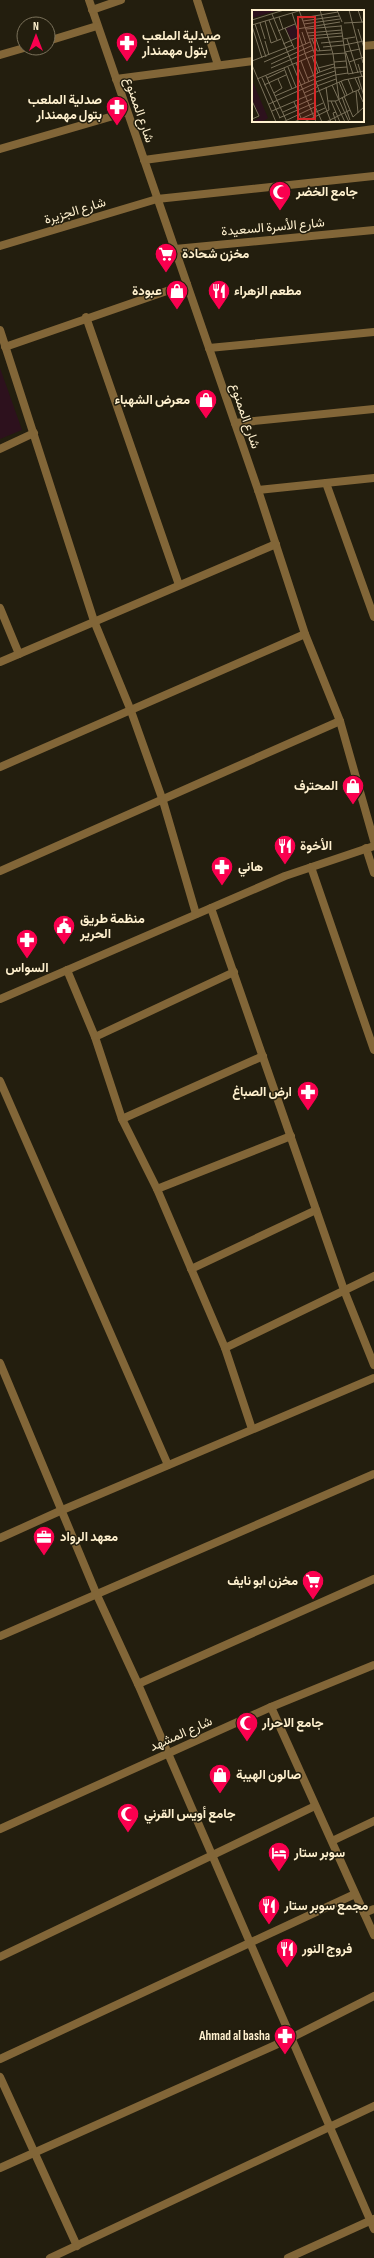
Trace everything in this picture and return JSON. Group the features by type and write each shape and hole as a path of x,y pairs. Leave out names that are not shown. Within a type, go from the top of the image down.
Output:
{"street":[{"name":"شارع الممنوع","path":"88,0 258,490 305,634 340,721 374,841"},
{"path":"92,10 121,0"},
{"path":"197,0 218,65"},
{"path":"56,39 97,26"},
{"path":"364,46 374,45"},
{"path":"0,56 16,51"},
{"path":"116,79 252,61"},
{"path":"0,149 127,112"},
{"path":"144,160 374,129"},
{"name":"شارع الجزيرة","path":"0,246 157,199 374,176"},
{"name":"شارع الأسرة السعيدة","path":"175,249 374,230"},
{"path":"5,346 86,317 187,284"},
{"path":"86,317 179,585"},
{"path":"0,330 94,621 131,711 163,800 196,914"},
{"path":"209,348 374,332"},
{"path":"235,423 374,409"},
{"path":"0,449 34,433"},
{"path":"258,490 374,478"},
{"path":"326,483 374,617"},
{"path":"0,662 276,544"},
{"path":"0,608 19,654"},
{"path":"0,767 305,634"},
{"path":"0,871 340,721"},
{"path":"0,999 196,914 310,867 370,847 374,873"},
{"path":"310,867 374,1050"},
{"path":"211,908 344,1290 372,1354 374,1365"},
{"path":"67,970 94,1037 122,1119 157,1189 225,1348 252,1429"},
{"path":"94,1037 234,972"},
{"path":"122,1119 263,1056"},
{"path":"0,1081 168,1465"},
{"path":"157,1189 291,1136"},
{"path":"191,1269 316,1210"},
{"path":"225,1348 374,1276"},
{"path":"0,1363 60,1511 138,1684 291,2038 372,2220 374,2229"},
{"path":"0,1538 60,1511 374,1378"},
{"path":"0,1636 96,1593 374,1474"},
{"path":"138,1684 374,1579"},
{"name":"شارع المشهد","path":"0,1829 271,1707 374,1665"},
{"path":"271,1707 374,1935"},
{"path":"0,1957 212,1854 316,1806"},
{"path":"332,1841 374,1821"},
{"path":"0,2059 356,1894"},
{"path":"364,1913 374,1909"},
{"path":"0,2168 291,2038 374,1996"},
{"path":"0,2077 77,2246"},
{"path":"50,2258 374,2106"},
{"path":"288,2258 372,2220"}],"shaded area":[{"path":"0,368 22,430 0,439"}],"place":[{"name":"صيدلية الملعب بتول مهمندار","path":"127,62"},
{"name":"صدلية الملعب بتول مهمندار","path":"117,126"},
{"name":"جامع الخضر","path":"280,212"},
{"name":"مخزن شحادة","path":"166,274"},
{"name":"عبودة","path":"177,310"},
{"name":"مطعم الزهراء","path":"219,310"},
{"name":"معرض الشهباء","path":"206,420"},
{"name":"المحترف","path":"353,806"},
{"name":"الأخوة","path":"285,866"},
{"name":"هاني","path":"222,886"},
{"name":"منظمة طريق الحرير","path":"64,946"},
{"name":"السواس","path":"27,960"},
{"name":"ارض الصباغ","path":"308,1112"},
{"name":"معهد الرواد","path":"44,1556"},
{"name":"مخزن ابو نايف","path":"313,1600"},
{"name":"جامع الاحرار","path":"247,1742"},
{"name":"صالون الهيبة","path":"220,1794"},
{"name":"جامع أويس القرني","path":"128,1834"},
{"name":"سوبر ستار","path":"279,1872"},
{"name":"مجمع سوبر ستار","path":"269,1926"},
{"name":"فروج النور","path":"287,1968"},
{"name":"Ahmad al basha","path":"285,2056"}]}
